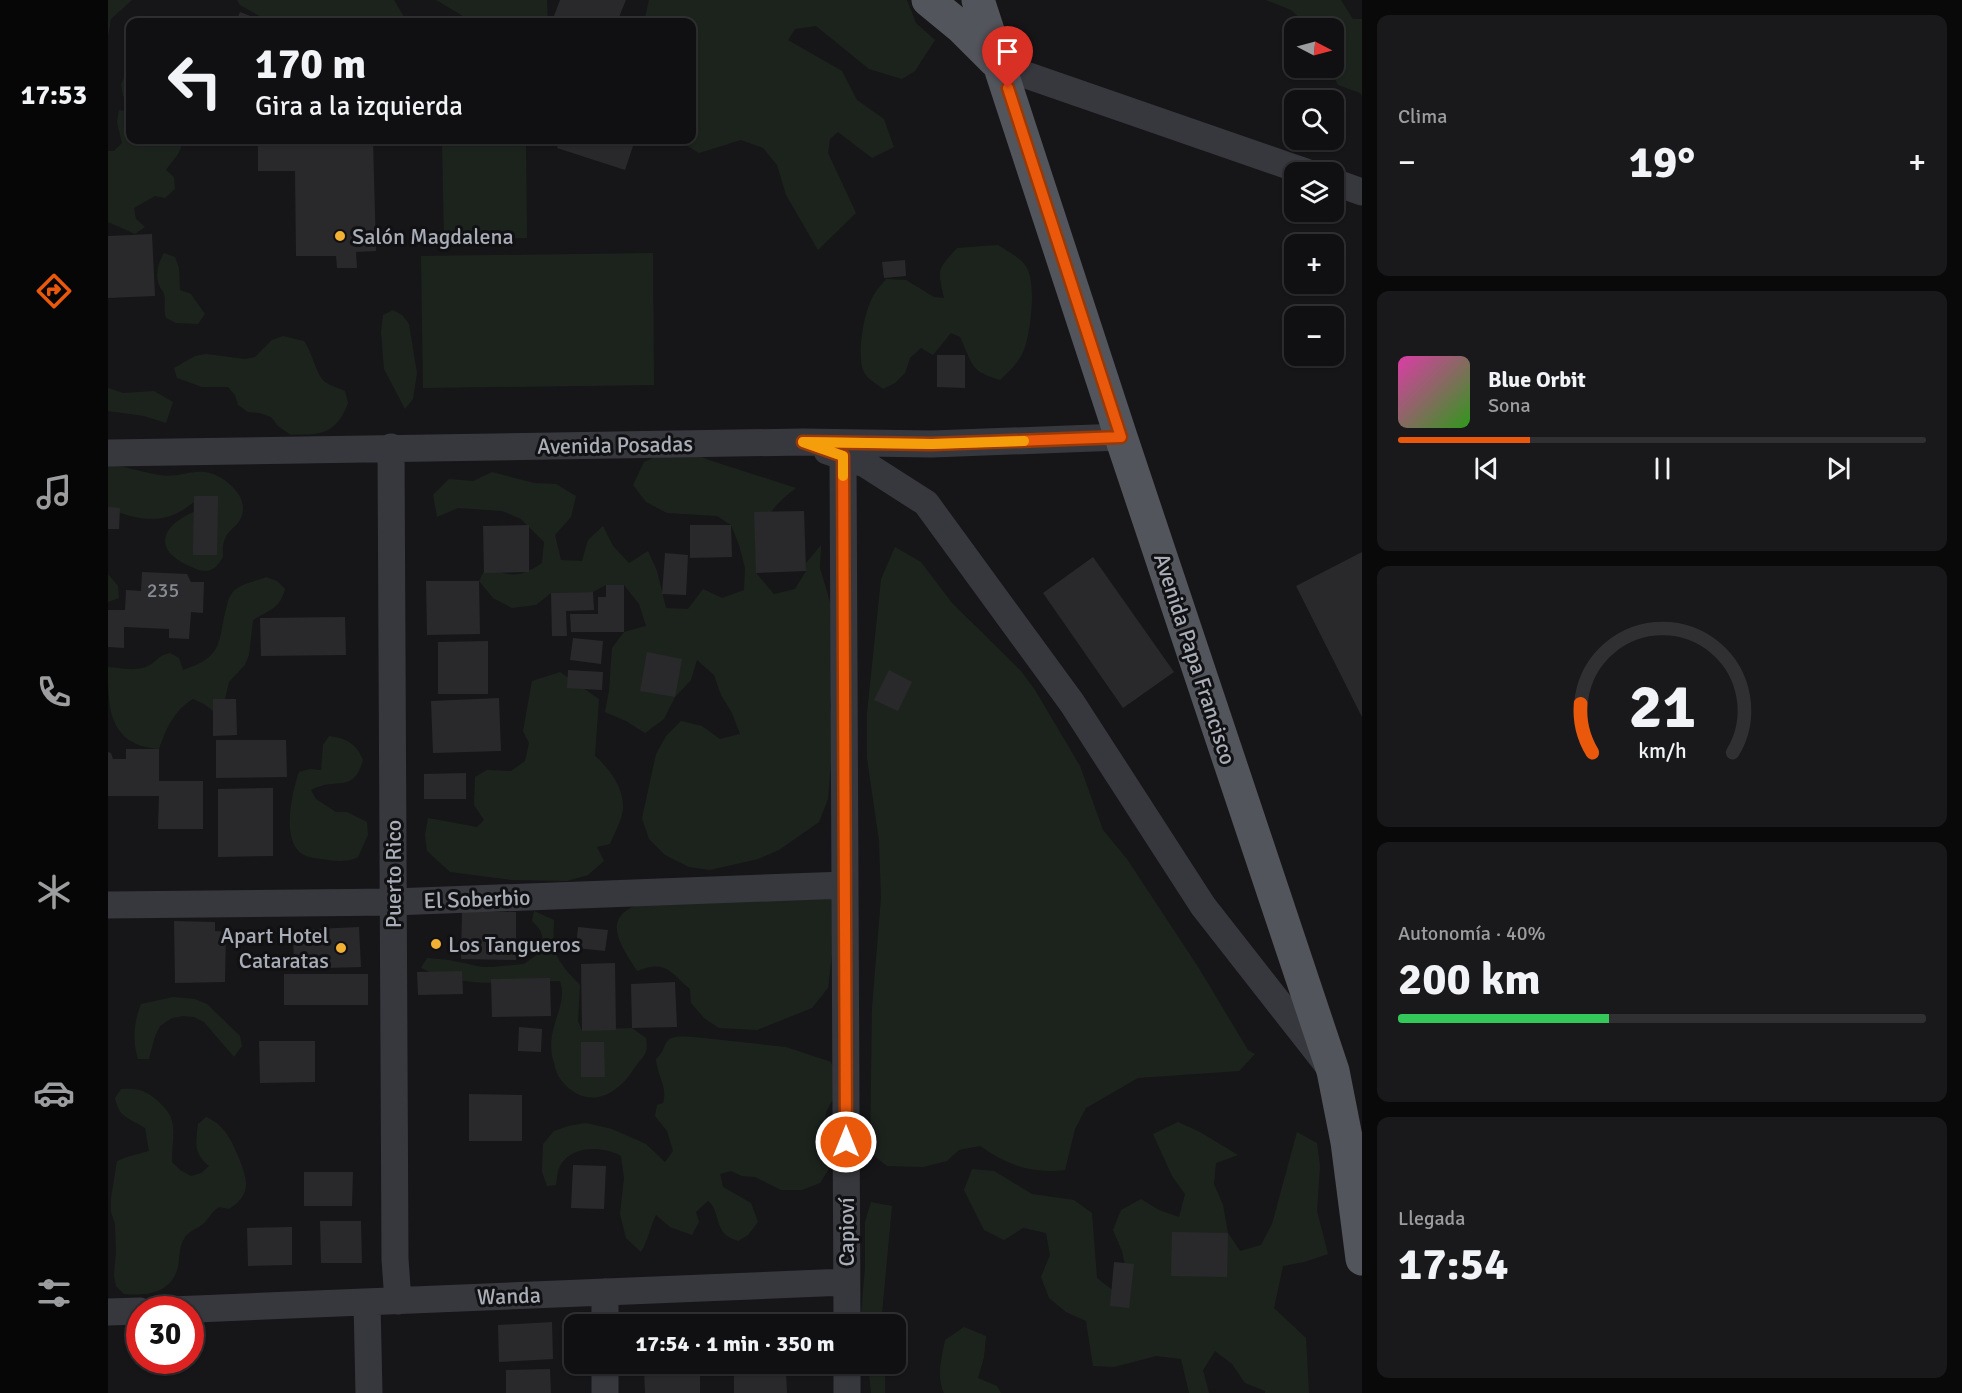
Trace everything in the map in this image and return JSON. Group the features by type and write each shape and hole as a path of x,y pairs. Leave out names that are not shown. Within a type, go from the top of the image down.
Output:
{"main road":[{"name":"Avenida Papa Francisco","path":"928,0 962,27 1000,66"},
{"name":"Avenida Papa Francisco","path":"978,0 1121,437 1357,1141 1362,1259"}],"street":[{"path":"1000,66 1284,164"},
{"path":"1344,186 1362,192"},
{"name":"Avenida Posadas","path":"108,453 803,442 932,444 1121,437"},
{"path":"803,442 865,464 926,503 1072,703 1203,906 1333,1071"},
{"name":"Puerto Rico","path":"391,447 395,1259 398,1301"},
{"name":"Capioví","path":"843,456 847,1314"},
{"name":"El Soberbio","path":"108,905 393,902 845,885"},
{"name":"Wanda","path":"204,1309 846,1282"},
{"path":"604,1292 605,1314"},
{"path":"367,1302 369,1393"},
{"path":"108,1312 126,1311"},
{"path":"605,1374 605,1393"},
{"path":"847,1374 847,1393"}],"shaded area":[{"path":"108,0 132,0 111,19 108,36"},
{"path":"237,0 394,0 405,18 263,18 240,5"},
{"path":"436,0 547,0 548,18 466,18"},
{"path":"649,0 907,0 916,23 935,40 915,71 902,79 869,69 816,26 795,29 788,40 842,71 857,100 884,119 894,147 872,158 838,132 830,139 828,153 856,213 818,250 786,195 777,165 763,148 741,140 699,153 686,145 696,144 696,18 645,18"},
{"path":"1266,0 1341,0 1353,19 1362,19 1362,96 1360,93 1338,85 1334,78 1344,78 1344,18 1299,18 1291,10"},
{"path":"126,74 126,98 123,96 121,84"},
{"path":"119,110 126,111 126,144 182,144 179,153 166,170 174,177 175,189 165,198 155,196 134,208 136,219 145,227 135,234 108,222 108,151 114,151 122,143 117,122"},
{"path":"442,144 526,144 527,238 444,240"},
{"path":"998,245 1025,264 1030,276 1032,307 1027,339 1021,357 1000,380 977,370 960,337 951,333 933,355 921,348 910,358 905,373 895,383 883,389 865,374 861,359 863,328 871,300 886,279 906,280 934,297 944,298 940,271 945,261 957,248"},
{"path":"164,253 175,257 179,268 180,290 191,294 205,314 198,324 176,323 166,318 165,296 157,276"},
{"path":"653,253 654,385 423,388 421,256"},
{"path":"393,310 402,315 409,324 417,373 413,399 405,409 384,369 381,332 383,315"},
{"path":"283,336 304,341 323,380 345,391 348,403 346,409 340,419 327,430 315,434 291,435 278,426 271,417 248,412 238,405 235,395 228,387 202,387 177,378 174,368 195,356 206,354 245,359 255,357 272,340"},
{"path":"108,388 123,393 154,391 173,402 166,423 144,416 108,411"},
{"path":"688,451 796,488 775,507 765,524 756,573 774,594 795,589 806,571 806,563 821,545 820,568 837,634 830,706 834,729 828,799 819,822 779,850 758,859 710,870 689,867 665,855 649,839 642,818 656,754 666,736 681,721 702,726 720,739 740,734 714,675 697,660 691,680 675,697 664,719 645,733 605,712 612,648 624,632 646,626 639,604 624,585 606,585 593,592 551,593 536,605 512,608 493,598 479,581 486,567 508,574 521,573 534,568 542,563 544,542 521,519 502,511 458,508 437,517 433,495 449,479 473,481 492,472 534,483 556,484 576,496 571,517 555,535 561,560 582,561 588,540 603,526 613,546 629,563 648,551 657,571 666,608 688,609 703,589 722,598 744,590 745,568 731,525 717,516 667,513 646,502 633,485 644,462 666,452"},
{"path":"108,465 165,476 205,472 218,476 230,484 242,502 242,515 225,539 223,557 218,565 208,571 196,569 175,558 165,542 166,535 178,521 198,510 201,498 181,511 163,518 135,517 117,512 108,508"},
{"path":"895,547 921,562 952,603 1021,671 1035,690 1080,766 1103,830 1127,859 1200,970 1248,1050 1255,1054 1239,1071 1138,1078 1086,1108 1075,1129 1065,1170 1042,1171 1020,1167 980,1146 959,1150 947,1161 923,1167 887,1166 870,1153 872,1008 881,898 879,841 867,758 867,713 881,579"},
{"path":"108,574 118,586 119,598 108,602"},
{"path":"266,577 277,581 285,589 283,596 277,605 253,620 249,655 245,665 229,682 223,707 213,711 193,699 186,703 168,727 159,749 142,746 120,732 111,709 108,667 139,669 170,653 179,658 183,670 197,665 207,659 217,646 227,603 233,592 243,585"},
{"path":"560,672 599,699 595,756 611,773 619,786 623,801 620,822 610,844 597,847 604,861 588,875 567,881 512,880 450,872 427,851 425,835 428,818 477,827 484,820 474,805 475,777 487,770 511,771 525,761 529,743 523,731 532,681"},
{"path":"329,736 341,738 350,743 358,750 363,760 359,771 349,781 320,786 311,790 316,799 336,812 347,812 367,822 368,835 358,857 345,861 304,855 292,840 290,829 291,804 299,772 310,769 321,770 323,745"},
{"path":"836,895 828,988 812,1008 757,1030 719,1028 704,1018 691,1003 690,989 671,972 654,966 637,971 618,936 619,919 635,906"},
{"path":"534,911 554,920 557,956 580,985 578,1021 582,1031 632,1028 646,1038 644,1056 626,1080 618,1088 599,1097 580,1095 570,1089 557,1074 551,1051 553,1029 561,1000 560,981 471,982 437,975 421,968 427,958 482,967 524,964 542,951 542,935 532,921"},
{"path":"173,997 195,999 207,1004 240,1036 242,1046 234,1057 204,1022 194,1017 183,1016 172,1018 160,1026 149,1059 138,1059 135,1031 141,1004"},
{"path":"694,1037 786,1047 831,1062 837,1076 836,1094 826,1112 829,1169 820,1183 802,1190 781,1190 755,1177 742,1176 731,1171 720,1174 723,1187 751,1203 758,1222 748,1235 738,1241 725,1234 714,1208 708,1201 696,1212 699,1222 692,1235 670,1227 656,1215 641,1252 626,1238 620,1214 624,1178 621,1156 597,1149 579,1151 565,1159 560,1166 556,1185 547,1186 542,1172 543,1144 554,1131 586,1123 612,1129 646,1144 665,1162 673,1151 667,1131 655,1116 657,1105 663,1103 664,1097 656,1059 671,1038"},
{"path":"121,1089 145,1092 168,1112 173,1126 172,1162 191,1176 201,1173 209,1166 198,1152 196,1142 198,1124 206,1117 218,1124 230,1138 241,1164 246,1185 237,1203 229,1209 219,1207 203,1224 185,1237 176,1273 172,1280 161,1289 139,1295 124,1294 116,1286 114,1276 115,1224 111,1212 111,1198 117,1161 149,1151 145,1128 119,1110 115,1098"},
{"path":"1178,1122 1200,1132 1238,1155 1216,1163 1214,1184 1223,1205 1228,1233 1240,1251 1261,1245 1272,1224 1297,1132 1317,1143 1320,1166 1317,1211 1328,1254 1283,1266 1274,1308 1306,1338 1309,1393 1265,1393 1245,1383 1232,1364 1215,1351 1203,1370 1209,1393 1189,1393 1181,1359 1156,1356 1114,1367 1093,1366 1086,1321 1066,1312 1049,1298 1041,1277 1050,1255 1046,1233 1023,1228 1004,1240 984,1230 964,1190 972,1169 994,1171 1032,1194 1074,1200 1092,1213 1097,1278 1116,1293 1127,1275 1122,1251 1113,1230 1121,1210 1141,1199 1159,1210 1179,1217 1185,1194 1172,1176 1153,1134"},
{"path":"871,1202 892,1206 882,1314 861,1314 865,1268 865,1222"},
{"path":"964,1327 986,1336 984,1357 978,1378 997,1386 1001,1393 944,1393 940,1374 945,1340"},
{"path":"869,1374 885,1374 885,1393 871,1393"}],"building":[{"path":"560,0 626,0 619,18 560,18 554,16"},
{"path":"240,12 255,18 238,18"},
{"path":"258,144 373,144 376,251 356,252 357,268 337,268 336,256 296,256 295,171 258,171"},
{"path":"558,144 634,144 625,170 557,148"},
{"path":"152,234 155,296 108,298 108,236"},
{"path":"905,260 906,276 884,278 882,262"},
{"path":"937,355 965,355 965,388 937,387"},
{"path":"194,496 218,496 217,555 193,555"},
{"path":"108,507 120,508 119,529 108,529"},
{"path":"804,511 806,571 756,573 754,512"},
{"path":"529,525 529,572 484,573 483,526"},
{"path":"690,525 731,525 732,557 690,558"},
{"path":"1362,552 1362,717 1296,586"},
{"path":"665,553 688,555 686,595 662,594"},
{"path":"1093,557 1174,672 1123,708 1043,593"},
{"path":"142,572 187,574 191,582 204,582 203,613 191,612 189,639 169,638 169,629 124,627 124,648 108,647 108,610 125,610 126,590 141,591"},
{"path":"426,581 479,581 480,634 427,635"},
{"path":"606,585 624,585 624,632 571,632 570,614 598,614 598,597 606,597"},
{"path":"593,592 594,610 566,611 567,636 552,636 551,593"},
{"path":"345,617 346,655 261,656 260,618"},
{"path":"573,638 603,641 601,664 570,660"},
{"path":"488,641 488,694 438,694 438,642"},
{"path":"647,652 682,659 675,697 640,691"},
{"path":"568,670 603,672 602,690 567,688"},
{"path":"889,670 912,682 898,711 874,700"},
{"path":"499,698 501,751 433,753 431,701"},
{"path":"213,699 236,699 237,735 213,736"},
{"path":"216,740 286,740 287,777 216,778"},
{"path":"126,749 159,749 159,781 203,781 203,829 158,829 159,796 108,796 108,752 111,753 113,759 126,759"},
{"path":"466,773 466,799 424,799 424,774"},
{"path":"273,788 273,856 218,857 218,789"},
{"path":"462,911 516,912 516,960 461,959"},
{"path":"174,921 215,922 215,931 226,932 225,982 175,983"},
{"path":"359,927 361,967 294,969 293,930"},
{"path":"578,927 608,930 605,951 576,948"},
{"path":"615,963 616,1030 582,1031 581,964"},
{"path":"462,971 463,994 418,995 417,972"},
{"path":"284,974 368,974 368,1005 284,1005"},
{"path":"550,978 551,1016 492,1017 491,979"},
{"path":"675,982 677,1027 632,1028 631,984"},
{"path":"519,1027 542,1029 541,1052 518,1051"},
{"path":"259,1041 315,1041 315,1082 260,1083"},
{"path":"581,1042 604,1042 605,1077 581,1077"},
{"path":"469,1094 522,1095 522,1141 469,1141"},
{"path":"573,1165 606,1166 604,1209 571,1208"},
{"path":"304,1172 353,1172 352,1206 304,1206"},
{"path":"320,1221 361,1221 362,1263 321,1263"},
{"path":"292,1227 292,1265 248,1266 247,1228"},
{"path":"1172,1232 1228,1233 1227,1277 1171,1276"},
{"path":"1114,1262 1134,1264 1129,1308 1110,1306"},
{"path":"552,1322 553,1359 499,1362 498,1325"},
{"path":"550,1369 551,1393 506,1393 506,1370"},
{"path":"644,1374 700,1374 700,1393 645,1393"},
{"path":"734,1374 786,1374 787,1393 734,1393"}],"slow traffic":[{"path":"843,476 843,456 803,442 932,444 1024,441"}],"place":[{"name":"Salón Magdalena","path":"340,236"},
{"name":"Los Tangueros","path":"436,944"},
{"name":"Apart Hotel Cataratas","path":"341,948"}],"route":[{"path":"846,1142 843,456 803,442 932,444 1121,437 1008,88"}]}
